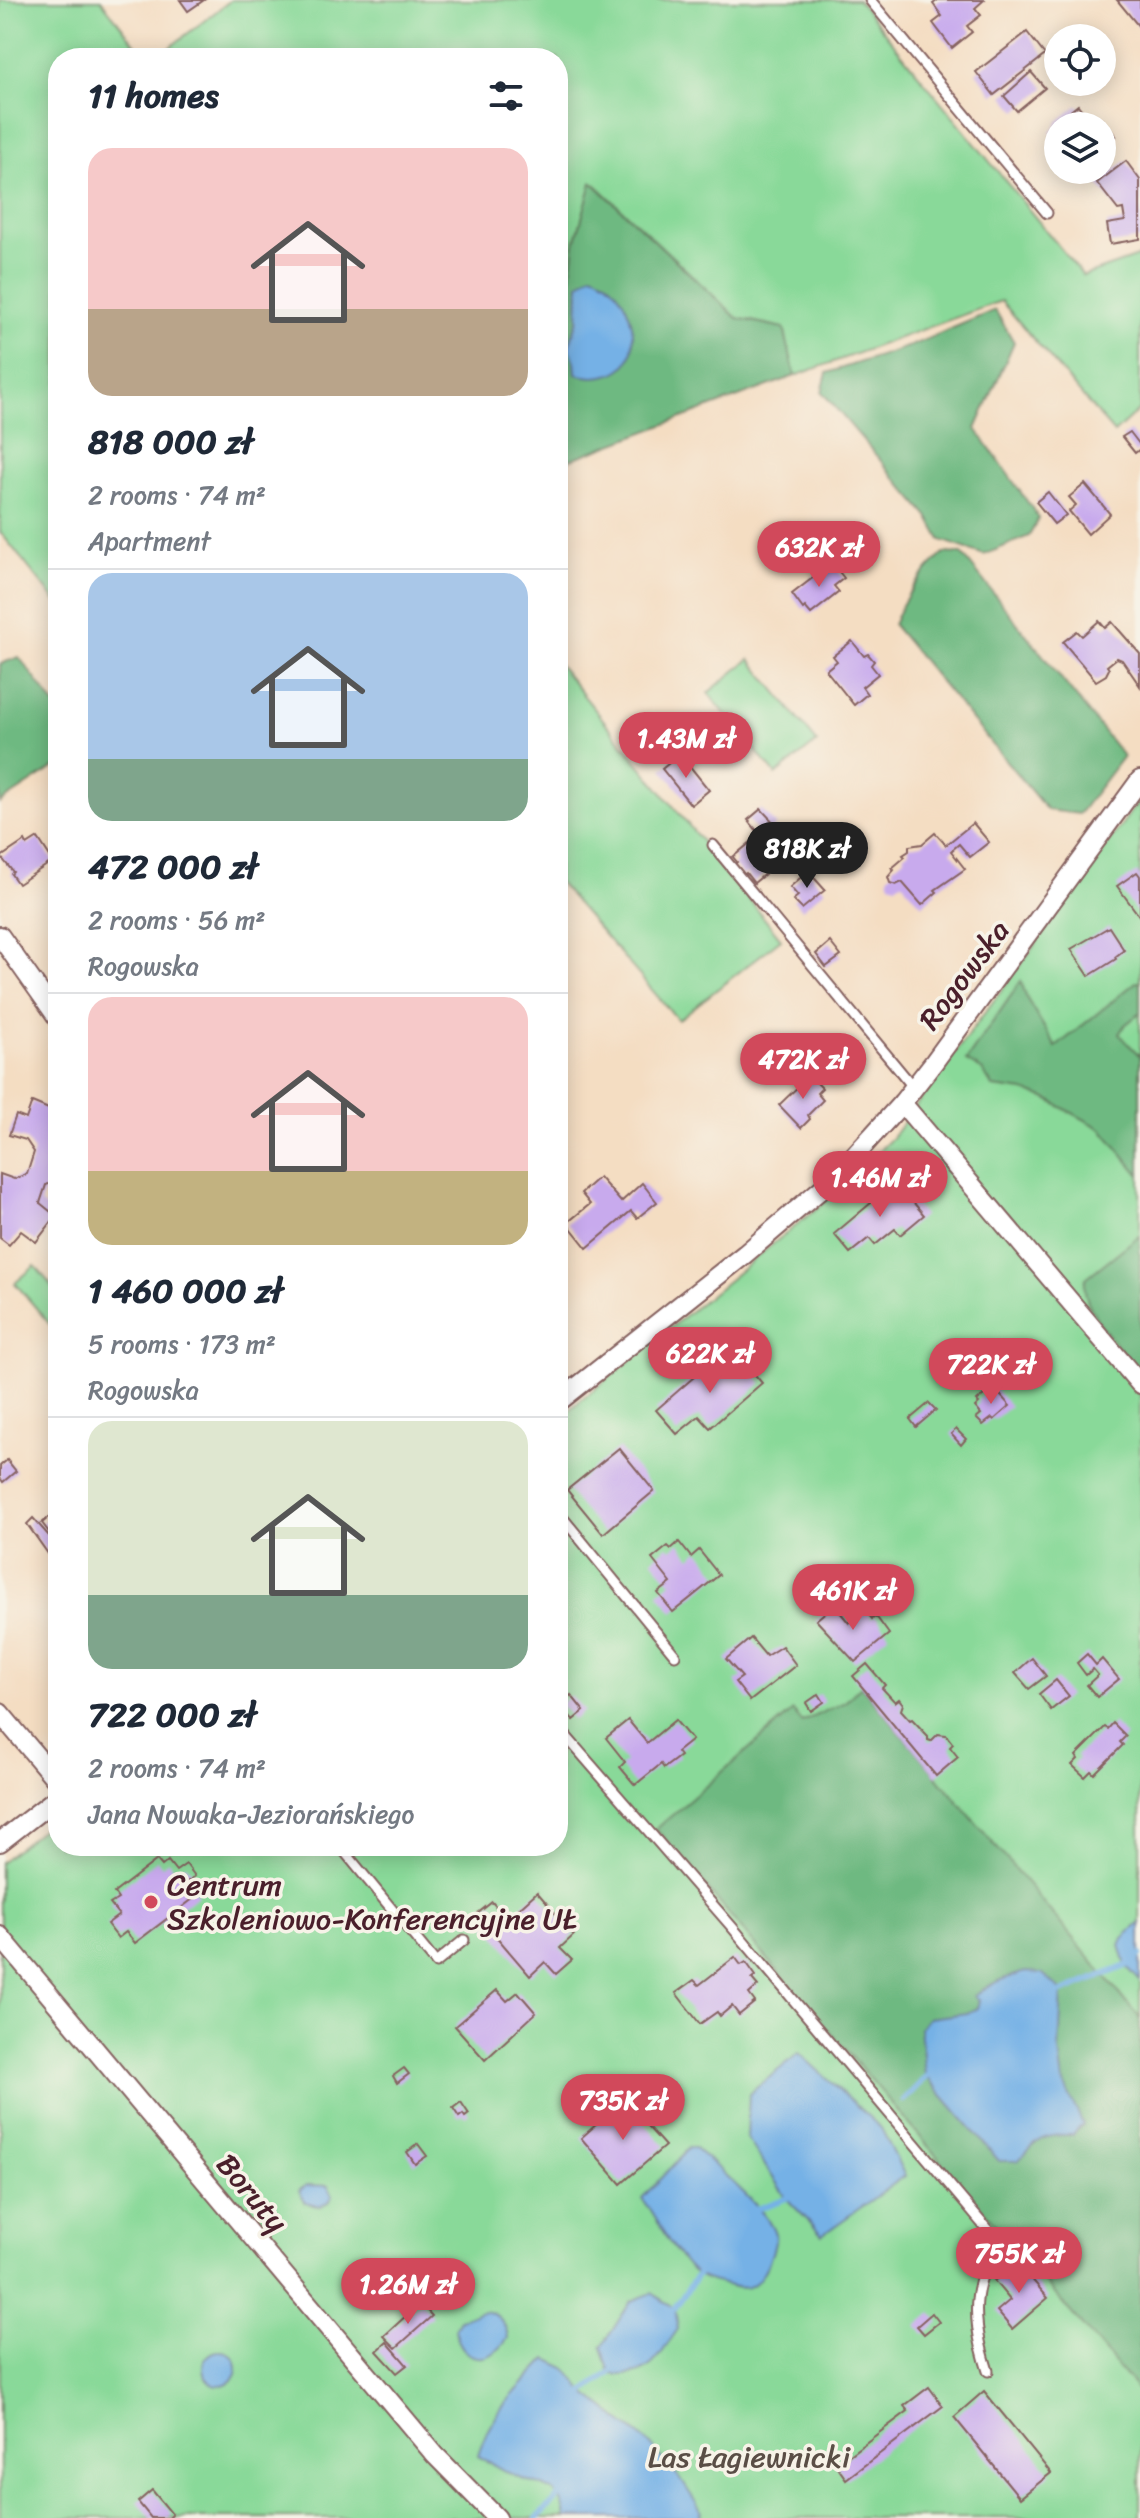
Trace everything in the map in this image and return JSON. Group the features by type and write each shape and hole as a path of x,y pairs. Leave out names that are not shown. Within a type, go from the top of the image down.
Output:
{"street":[{"name":"Rogowska","path":"568,1394 745,1254 833,1179 914,1088 1140,780"},
{"path":"0,936 48,1004"},
{"path":"902,1103 1140,1384"},
{"path":"0,1713 48,1770"},
{"path":"0,1842 48,1805"},
{"name":"Boruty","path":"0,1936 435,2455 497,2518"}],"lane":[{"path":"870,0 1047,213"},
{"path":"713,845 914,1088"},
{"path":"568,1524 675,1655"},
{"path":"568,1738 991,2234 991,2251 979,2286 977,2320 988,2371"},
{"path":"348,1856 436,1963 464,1940"}],"green space":[{"path":"0,0 101,0 138,48 48,48 48,592 0,532"},
{"path":"231,0 858,0 1083,276 1140,256 1140,409 1114,433 1001,301 795,376 784,328 737,318 593,182 575,243 568,298 568,48 169,48"},
{"path":"592,182 737,318 784,328 795,376 568,460 568,298 575,243"},
{"path":"995,310 1014,342 976,429 1039,518 1029,536 984,555 941,540 928,516 822,392 827,373 913,345"},
{"path":"944,553 962,554 1123,756 1079,814 1047,810 893,625 914,586"},
{"path":"19,657 48,696 48,772 0,803 0,664"},
{"path":"750,659 817,742 776,775 708,693"},
{"path":"568,676 781,939 678,1020 568,894"},
{"name":"Las Łagiewnicki","path":"1140,799 1140,2518 0,2518 0,1862 48,1824 48,1856 568,1856 568,1411 827,1200 891,1139"},
{"path":"1021,981 1027,999 1056,1047 1136,982 1140,983 1140,1013 1119,1034 1140,1056 1140,1175 1102,1129 1045,1098 1024,1091 993,1087 983,1071 966,1061"},
{"path":"1140,1235 1140,1372 1094,1315 1085,1289 1086,1278"},
{"path":"35,1266 48,1281 48,1322 15,1283"},
{"path":"861,1686 1140,2018 1140,2393 656,1829 793,1711 802,1722 845,1702"}],"water":[{"path":"592,274 612,286 620,296 633,332 633,345 626,364 614,373 599,377 576,374 569,346 578,319 579,284"},
{"path":"1140,1923 1140,1981 1126,1966 1120,1945 1123,1938"},
{"path":"1025,1972 1042,1973 1062,1991 1059,2051 1063,2082 1083,2124 1073,2135 1041,2139 1018,2161 999,2161 925,2075 920,2028 928,2018 967,2013 977,2008 979,2000 974,1996 980,1991"},
{"path":"799,2053 881,2128 905,2176 822,2235 787,2199 747,2138 749,2094"},
{"path":"689,2148 695,2148 727,2176 763,2214 775,2234 772,2255 759,2279 749,2287 717,2283 696,2274 674,2249 642,2198"},
{"path":"306,2185 328,2186 333,2195 329,2202 319,2207 305,2202 299,2191"},
{"path":"652,2293 675,2309 678,2329 658,2358 644,2370 635,2374 610,2374 602,2347 631,2301"},
{"path":"481,2311 492,2313 500,2319 508,2338 493,2353 477,2357 464,2349 455,2329 460,2320"},
{"path":"220,2351 232,2356 237,2368 232,2380 220,2385 208,2380 203,2368 208,2356"},
{"path":"547,2359 566,2368 584,2392 648,2442 680,2478 702,2512 699,2518 566,2518 564,2507 555,2493 478,2456 497,2415"}],"building":[{"path":"180,0 204,0 188,11"},
{"path":"938,0 984,0 975,8 981,15 967,26 972,32 952,48 933,23 942,16 933,4"},
{"path":"1117,0 1140,0 1140,28"},
{"path":"1027,32 1044,54 994,95 976,72"},
{"path":"1031,72 1044,87 1017,111 1004,96"},
{"path":"1078,105 1084,112 1069,112"},
{"path":"1126,161 1140,180 1140,239 1110,244 1107,224 1125,221 1123,209 1118,210 1098,184 1116,184 1116,169"},
{"path":"1130,432 1140,445 1135,453 1122,437"},
{"path":"1085,484 1110,514 1088,534 1069,511 1076,505 1069,497"},
{"path":"1048,492 1066,515 1054,524 1036,502"},
{"path":"832,563 844,578 834,586 839,592 811,614 792,594"},
{"path":"1099,621 1105,628 1112,622 1140,654 1140,686 1122,660 1117,658 1107,666 1106,675 1096,681 1063,642 1077,631 1082,636"},
{"path":"852,641 864,656 868,654 874,661 871,665 878,674 862,687 867,694 854,705 826,670 837,661 833,656"},
{"path":"680,754 709,790 691,805 662,769"},
{"path":"761,809 776,825 762,837 748,820"},
{"path":"973,823 989,842 970,857 959,844 951,851 965,869 935,890 937,892 922,905 902,882 896,885 890,883 888,877 894,870 892,868 905,857 903,855 909,851 909,846 922,844 935,833 946,845"},
{"path":"38,838 48,853 48,864 18,884 1,857 25,841 27,845"},
{"path":"751,842 772,868 754,883 734,865 737,862 733,857"},
{"path":"808,871 825,890 802,909 793,900 798,896 790,887"},
{"path":"1137,872 1140,876 1140,917 1117,886"},
{"path":"1109,927 1124,950 1116,959 1089,976 1071,949"},
{"path":"830,942 841,956 826,967 816,954"},
{"path":"806,1072 822,1088 817,1093 823,1100 808,1115 810,1119 801,1128 779,1105 804,1081 801,1077"},
{"path":"32,1102 48,1109 48,1184 40,1203 48,1210 48,1226 36,1242 21,1231 9,1245 0,1238 0,1174 14,1179 27,1174 34,1152 26,1140 9,1135 16,1115 26,1119"},
{"path":"599,1177 621,1202 642,1183 657,1202 637,1218 631,1211 587,1248 568,1224 590,1204 581,1193"},
{"path":"896,1182 924,1215 900,1235 895,1229 875,1245 869,1238 850,1253 834,1234"},
{"path":"739,1356 762,1383 710,1428 699,1416 677,1434 656,1410 717,1357 725,1367"},
{"path":"993,1387 1010,1406 983,1425 976,1418 981,1414 975,1407 979,1403 977,1401"},
{"path":"929,1403 936,1410 916,1427 910,1419"},
{"path":"956,1429 966,1439 961,1445 951,1434"},
{"path":"619,1448 654,1491 603,1534 568,1489"},
{"path":"7,1460 16,1471 3,1482 0,1466"},
{"path":"33,1518 48,1535 48,1554 27,1524"},
{"path":"679,1542 691,1557 699,1550 719,1575 673,1612 658,1593 671,1583 652,1559 668,1546 671,1549"},
{"path":"834,1605 849,1623 865,1610 872,1619 874,1616 878,1619 889,1634 855,1662 816,1620"},
{"path":"751,1638 766,1656 782,1646 796,1665 750,1701 735,1682 742,1677 726,1659"},
{"path":"1087,1654 1096,1665 1102,1659 1119,1679 1097,1697 1087,1685 1098,1675 1093,1669 1086,1675 1077,1663"},
{"path":"1032,1658 1046,1676 1029,1689 1015,1673"},
{"path":"867,1664 885,1685 882,1688 895,1702 899,1699 903,1704 901,1710 928,1736 928,1740 931,1741 938,1734 946,1735 953,1744 950,1747 958,1757 936,1776 853,1676"},
{"path":"1056,1680 1069,1696 1051,1710 1039,1694"},
{"path":"819,1694 824,1702 811,1711 806,1703"},
{"path":"571,1695 584,1711 573,1720 568,1714 568,1697"},
{"path":"628,1720 647,1743 675,1720 692,1740 677,1752 680,1756 664,1768 661,1764 635,1785 620,1767 625,1762 606,1738"},
{"path":"1113,1723 1126,1736 1120,1742 1123,1745 1094,1774 1091,1771 1085,1777 1072,1765 1078,1759 1076,1756"},
{"name":"Centrum Szkoleniowo-Konferencyjne UŁ","path":"157,1860 162,1866 168,1861 176,1871 186,1864 195,1876 188,1882 198,1895 135,1943 126,1932 118,1938 107,1924 119,1915 110,1904 118,1899 114,1893"},
{"path":"537,1892 574,1935 560,1948 572,1960 556,1974 545,1962 530,1976 477,1914 492,1902 507,1919"},
{"path":"735,1957 741,1965 746,1962 756,1976 752,1979 758,1986 749,1994 755,2002 739,2015 732,2006 720,2016 717,2012 700,2024 676,1993 694,1980 699,1985"},
{"path":"497,1990 507,2001 518,1992 536,2013 485,2060 455,2026"},
{"path":"404,2068 409,2074 397,2083 393,2076"},
{"path":"624,2100 665,2146 621,2184 581,2138"},
{"path":"461,2102 469,2114 465,2117 463,2114 459,2117 453,2108"},
{"path":"418,2144 427,2156 415,2164 407,2152"},
{"path":"1017,2262 1048,2298 1012,2329 997,2311 1010,2300 994,2281"},
{"path":"420,2303 432,2316 396,2348 384,2336"},
{"path":"932,2313 939,2322 924,2334 917,2326"},
{"path":"387,2342 407,2365 397,2373 377,2351"},
{"path":"929,2387 943,2406 846,2479 836,2465 908,2411 904,2406"},
{"path":"984,2391 1051,2473 1020,2498 954,2417"},
{"path":"152,2490 172,2514 168,2518 151,2518 138,2502"}],"waterway":[{"path":"1057,1994 1126,1966 1140,1955"},
{"path":"904,2100 932,2071"},
{"path":"752,2215 757,2209 792,2196"},
{"path":"671,2313 701,2270"},
{"path":"583,2398 584,2392 615,2369"},
{"path":"537,2518 560,2491"}],"place":[{"name":"Centrum Szkoleniowo-Konferencyjne UŁ","path":"151,1902"}]}
